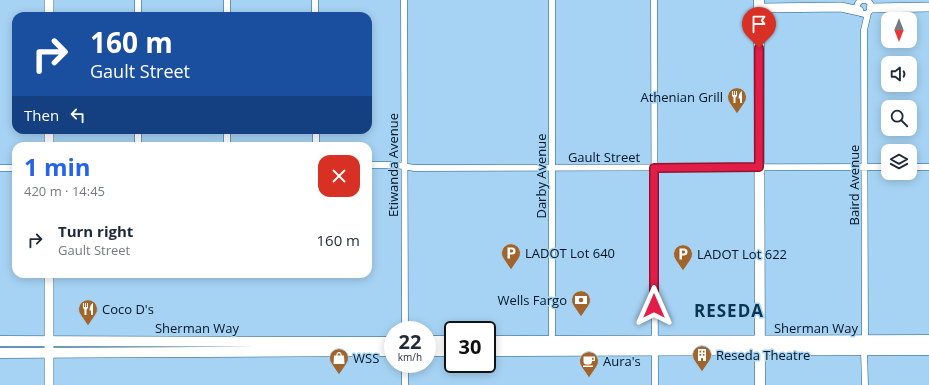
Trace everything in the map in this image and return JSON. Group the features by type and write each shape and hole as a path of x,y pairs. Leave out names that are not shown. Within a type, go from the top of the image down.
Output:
{"main road":[{"path":"759,4 760,385"},
{"name":"Sherman Way","path":"865,346 929,340"},
{"name":"Sherman Way","path":"0,341 384,342"},
{"name":"Sherman Way","path":"496,342 550,346 865,346 929,350"},
{"name":"Sherman Way","path":"496,350 550,346"},
{"name":"Sherman Way","path":"0,352 384,352"}],"street":[{"path":"49,0 49,12"},
{"path":"138,0 138,12"},
{"path":"227,0 227,12"},
{"path":"315,0 315,12"},
{"name":"Etiwanda Avenue","path":"404,0 405,321"},
{"name":"Darby Avenue","path":"550,346 552,0"},
{"path":"654,0 655,385"},
{"path":"759,4 841,7 929,7"},
{"name":"Baird Avenue","path":"864,6 865,385"},
{"name":"Gault Street","path":"372,165 397,165 414,168 881,167"},
{"path":"917,167 929,167"},
{"path":"0,168 12,168"},
{"path":"49,278 49,385"},
{"path":"405,373 405,385"}],"place":[{"name":"Athenian Grill","path":"737,114"},
{"name":"LADOT Lot 640","path":"511,270"},
{"name":"LADOT Lot 622","path":"683,271"},
{"name":"Wells Fargo","path":"581,317"},
{"name":"Coco D's","path":"88,326"},
{"name":"Reseda Theatre","path":"702,372"},
{"name":"WSS","path":"339,375"},
{"name":"Aura's","path":"589,378"}],"district":[{"name":"RESEDA","path":"729,310"}],"route":[{"path":"654,306 654,168 759,167 759,48"}]}
